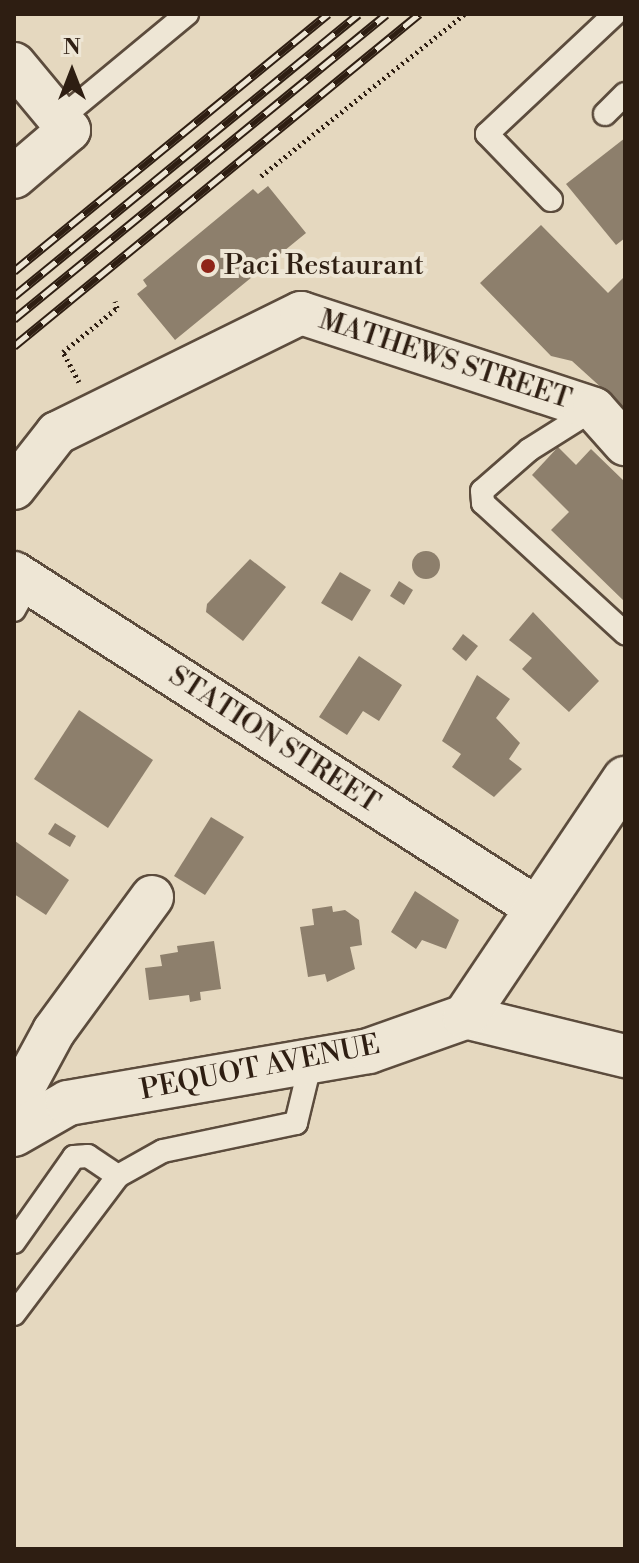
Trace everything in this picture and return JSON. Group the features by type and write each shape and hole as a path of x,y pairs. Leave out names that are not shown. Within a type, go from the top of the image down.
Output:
{"street":[{"path":"14,64 69,130 14,177"},
{"name":"MATHEWS STREET","path":"14,488 57,433 301,313 594,409 625,444"},
{"name":"STATION STREET","path":"19,589 535,907"},
{"path":"625,779 535,907 465,1017 625,1056"},
{"path":"16,1121 54,1031 152,897"},
{"name":"PEQUOT AVENUE","path":"16,1121 68,1103 369,1051 465,1017"}],"lane":[{"path":"60,119 187,14"},
{"path":"551,200 487,134 615,14"},
{"path":"605,114 625,94"},
{"path":"594,409 529,450 482,491 483,503 625,633"},
{"path":"14,1314 118,1176 163,1151 296,1123 311,1061"},
{"path":"14,1242 74,1157 88,1156 118,1176"}],"path":[{"path":"261,176 465,14"},
{"path":"82,388 63,352 117,308 115,301"}],"building":[{"path":"625,138 625,238 616,245 566,184"},
{"path":"268,186 306,233 175,340 137,294 147,286 143,280 253,189 258,194"},
{"path":"541,225 608,293 625,276 625,409 572,361 551,356 480,283"},
{"path":"558,447 576,465 591,449 625,482 625,602 551,530 569,512 532,475"},
{"path":"426,551 436,555 440,565 436,575 426,579 416,575 412,565 416,555"},
{"path":"250,559 286,587 243,641 206,612 207,604"},
{"path":"340,572 371,590 352,621 321,603"},
{"path":"399,581 413,590 404,605 390,596"},
{"path":"533,612 599,681 569,712 522,669 532,658 509,640"},
{"path":"463,634 478,646 466,661 452,649"},
{"path":"359,656 402,685 379,721 363,711 347,735 319,717"},
{"path":"477,675 510,699 496,718 520,743 509,759 522,769 494,797 452,767 461,754 442,741"},
{"path":"79,710 153,760 108,828 34,779"},
{"path":"211,817 244,837 205,895 174,876"},
{"path":"55,823 76,836 70,847 48,834"},
{"path":"15,841 69,880 46,915 14,894"},
{"path":"415,891 459,920 446,949 422,940 416,949 391,932"},
{"path":"332,906 333,912 345,910 359,920 362,945 350,947 355,969 327,982 325,974 308,977 300,927 314,925 312,909"},
{"path":"214,941 221,989 200,992 201,1000 190,1002 189,995 149,1000 145,968 162,966 160,955 178,952 177,946"}],"railway":[{"path":"14,271 328,14"},
{"path":"14,296 358,14"},
{"path":"14,319 386,14"},
{"path":"14,346 419,14"}],"place":[{"name":"Paci Restaurant","path":"208,266"}]}
